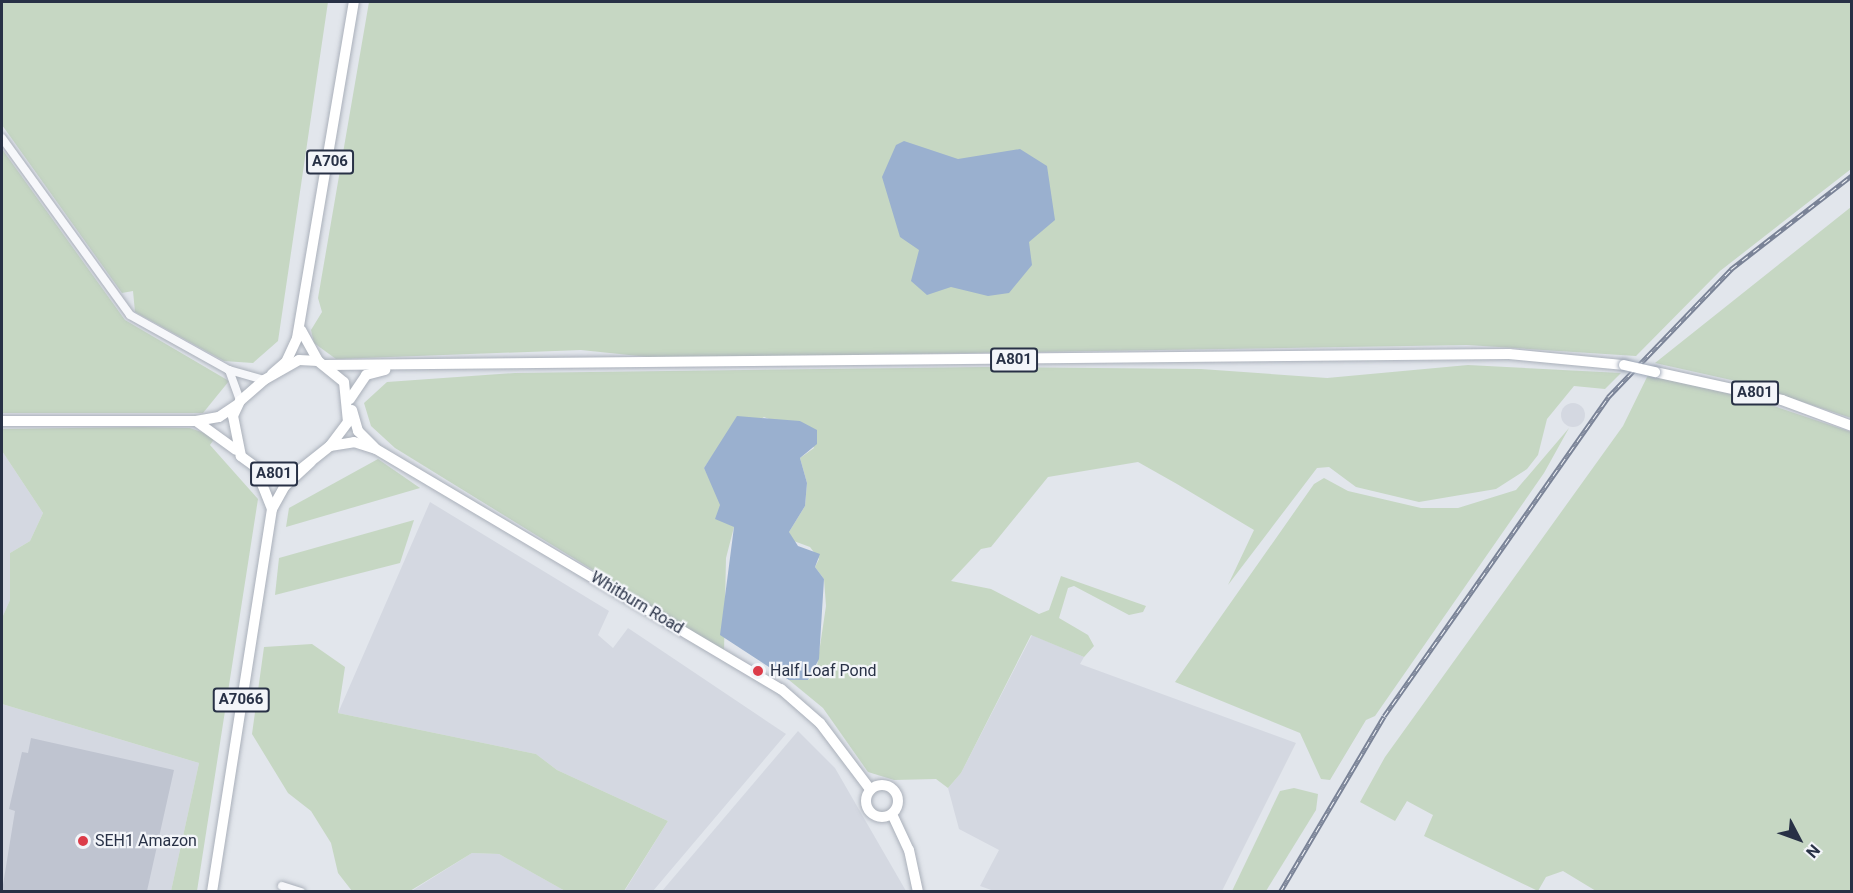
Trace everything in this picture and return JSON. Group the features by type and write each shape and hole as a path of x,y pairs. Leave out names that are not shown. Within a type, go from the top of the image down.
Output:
{"main road":[{"name":"A706","path":"268,377 286,362 300,320 354,2"},
{"name":"A706","path":"300,320 303,341 321,363"},
{"name":"A801","path":"2,422 196,421 219,417 239,403 268,377 299,360 403,366 1343,354 1509,354 1624,365 1782,400 1851,426"},
{"path":"321,363 344,382 350,402"},
{"name":"A801","path":"196,421 223,437 256,470 280,475 311,462 330,446 348,422 354,386 366,375 403,366"},
{"name":"Whitburn Road","path":"350,402 358,431 376,449"},
{"name":"A801","path":"239,403 232,433 241,456"},
{"name":"Whitburn Road","path":"330,446 354,442 376,449 781,689 820,723 870,789"},
{"name":"A7066","path":"212,891 272,509 285,486 311,462"},
{"path":"256,470 272,509"},
{"path":"892,814 871,813 866,801 870,789 880,784 896,791 892,814 909,850 918,891"}],"street":[{"path":"2,138 130,315 229,370 268,377"},
{"path":"229,370 239,403"},
{"path":"282,886 301,891"}],"shaded area":[{"path":"1573,403 1582,406 1585,415 1582,424 1573,427 1564,424 1561,415 1564,406"},
{"path":"2,451 43,513 30,541 10,553 10,600 2,618"},
{"path":"430,502 609,611 598,635 613,648 628,628 786,734 653,891 624,892 668,821 557,770 536,754 338,713"},
{"path":"1032,635 1084,657 1080,664 1296,743 1222,891 994,891 980,886 999,850 959,829 948,788 961,773"},
{"name":"SEH1 Amazon","path":"2,704 199,763 171,891 2,891"},
{"path":"798,731 835,768 906,891 662,891"},
{"path":"472,853 499,854 565,891 410,892"}],"green space":[{"path":"2,2 328,2 278,341 253,363 224,361 135,312 133,291 122,293 2,125"},
{"path":"369,2 1851,2 1851,169 1720,271 1636,356 1467,345 658,358 581,350 336,359 314,343 311,330 322,312 318,298"},
{"path":"2,149 125,320 229,381 203,413 2,413"},
{"path":"1851,207 1851,418 1749,384 1655,363"},
{"path":"1468,365 1621,373 1605,389 1574,386 1547,419 1538,455 1527,469 1496,489 1419,502 1356,487 1329,467 1317,468 1228,585 1254,530 1138,462 1048,477 991,547 981,549 951,581 991,589 1039,614 1049,610 1061,576 1146,606 1143,612 1129,615 1074,586 1068,588 1059,618 1088,635 1094,646 1084,657 1031,635 961,773 948,788 936,779 894,780 868,772 823,708 789,680 808,680 816,673 826,606 824,579 815,567 819,559 810,547 791,540 789,532 805,506 807,483 800,458 814,448 800,421 779,423 764,417 721,443 704,468 734,527 726,558 724,651 395,448 371,426 364,403 387,382 515,373 984,367 1201,369 1327,378"},
{"path":"1648,375 1756,400 1851,432 1851,891 1596,891 1563,871 1546,877 1538,891 1424,836 1433,815 1407,801 1395,821 1360,802 1385,757 1623,426"},
{"path":"190,428 215,438 210,445 258,499 197,891 171,891 199,763 2,704 2,618 10,600 10,553 30,541 43,513 2,451 2,429"},
{"path":"1569,428 1544,473 1375,716 1366,720 1330,780 1321,779 1300,733 1175,682 1314,484 1324,478 1348,491 1421,508 1458,508 1516,490"},
{"path":"378,459 420,488 286,527 289,508"},
{"path":"414,520 400,563 275,595 279,558"},
{"path":"312,644 345,667 338,713 536,754 557,770 668,821 624,891 565,891 499,854 472,853 410,891 352,891 338,873 331,843 311,811 288,793 252,734 264,647"},
{"path":"1294,788 1318,794 1316,810 1266,891 1232,891 1280,791"}],"water":[{"path":"904,141 958,159 1020,149 1047,166 1055,220 1029,242 1032,265 1009,293 988,296 951,287 927,295 911,281 919,250 900,237 882,177 896,145"},
{"name":"Half Loaf Pond","path":"737,416 800,421 817,430 817,444 800,458 807,483 805,506 789,532 798,546 820,554 815,567 824,579 819,659 808,680 789,680 720,635 734,527 715,519 720,505 704,468"}],"building":[{"name":"SEH1 Amazon","path":"31,738 174,770 147,891 2,891 15,811 9,809 22,752 28,753"}],"railway":[{"path":"1280,892 1384,716 1608,397 1731,269 1852,175"}],"place":[{"name":"Half Loaf Pond","path":"758,671"},
{"name":"SEH1 Amazon","path":"83,841"}]}
